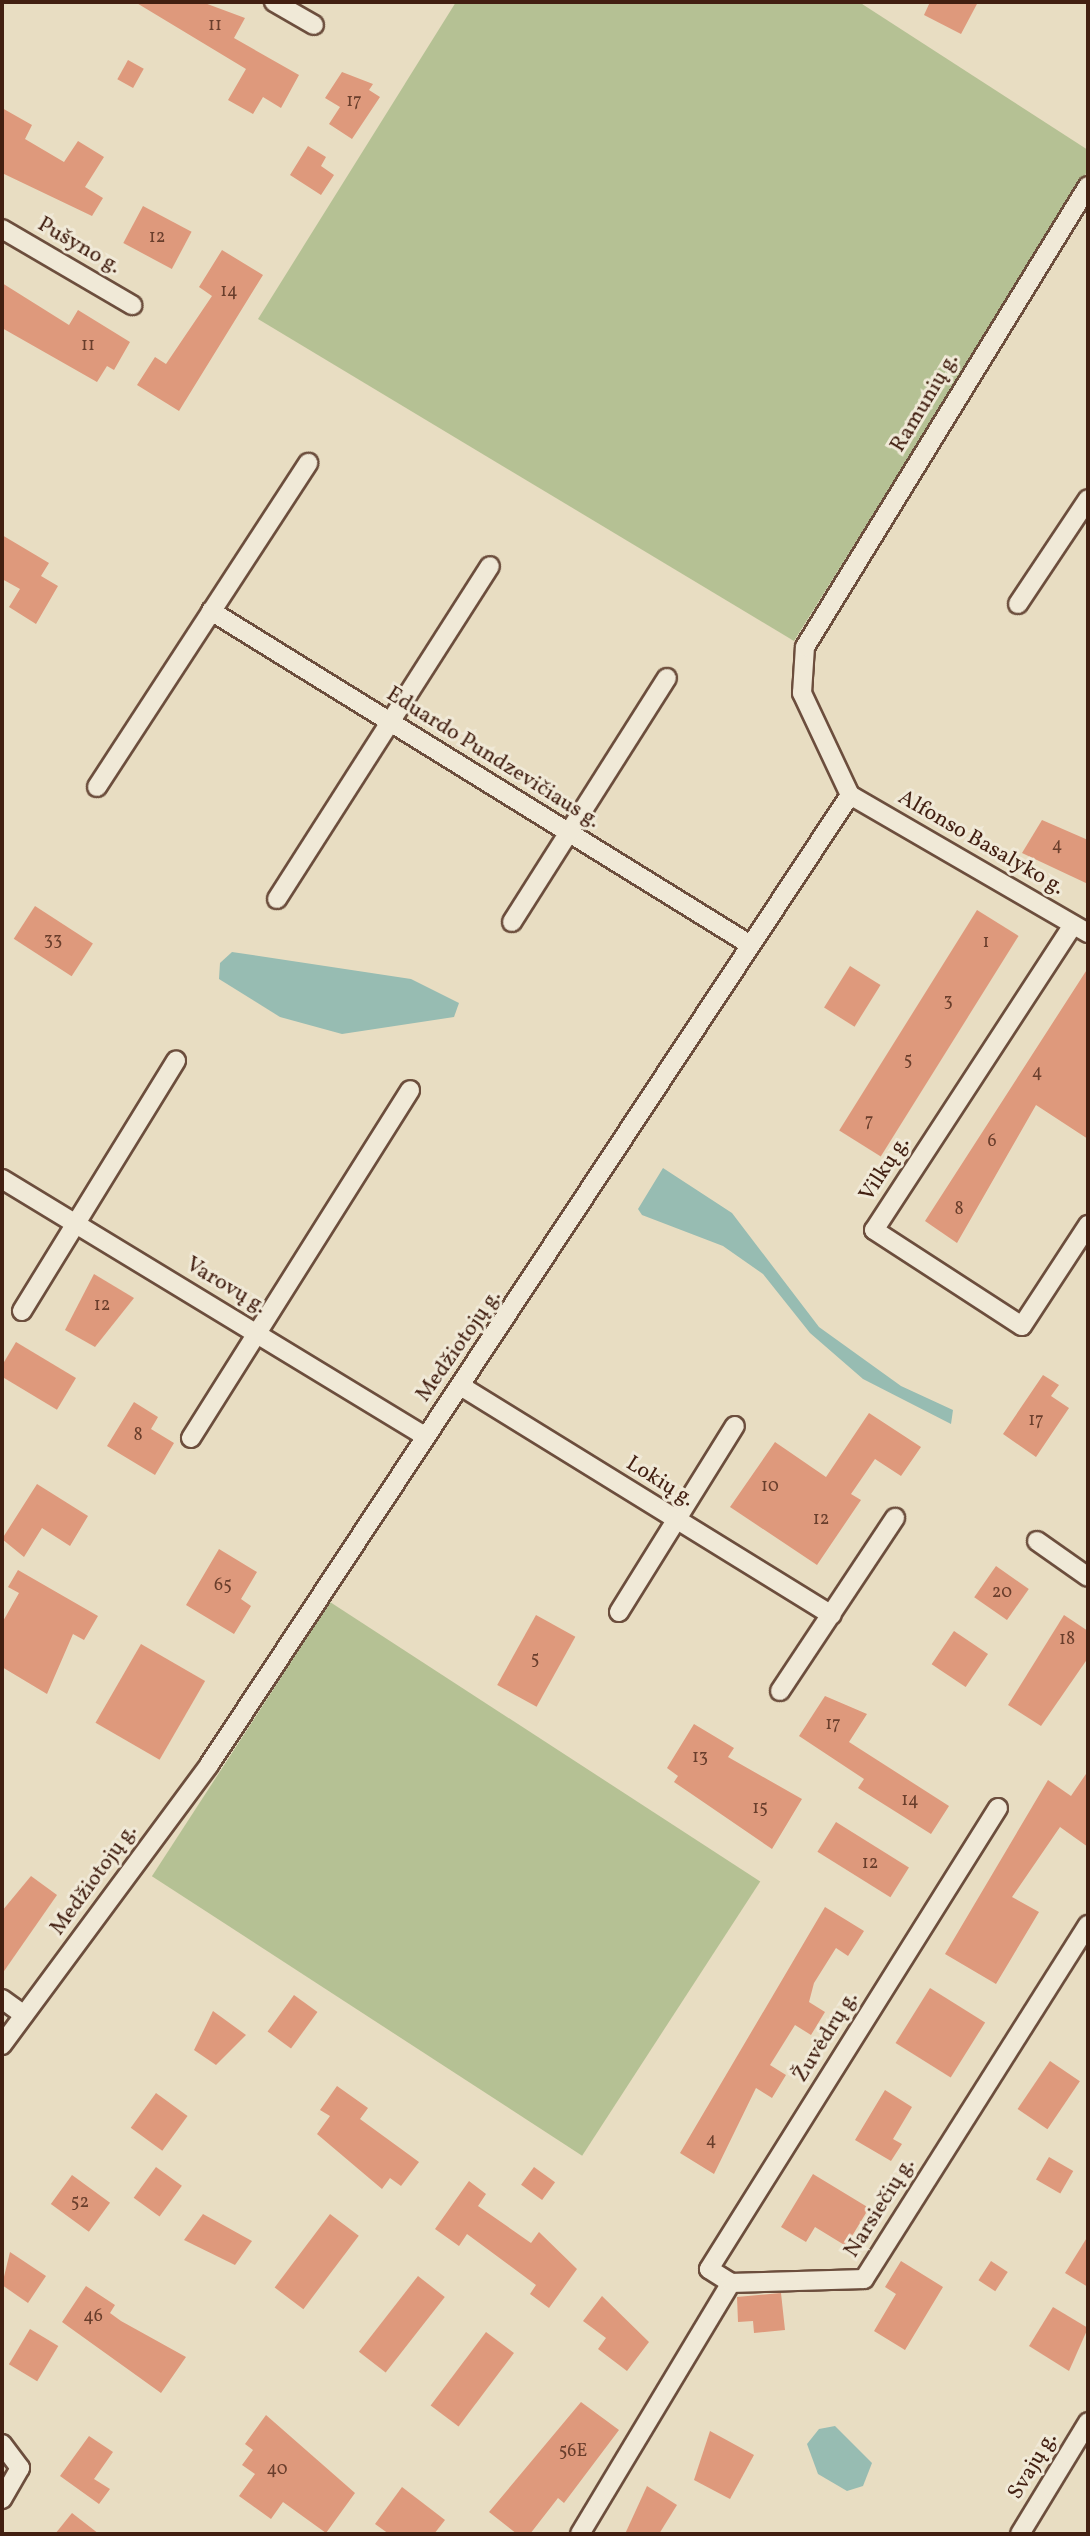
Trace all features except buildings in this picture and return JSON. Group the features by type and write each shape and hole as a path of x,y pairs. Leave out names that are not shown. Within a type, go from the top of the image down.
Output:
{"street":[{"path":"274,2 314,25"},
{"name":"Ramunių g.","path":"850,795 802,693 805,647 1088,186"},
{"name":"Pušyno g.","path":"2,229 132,305"},
{"path":"97,787 308,463"},
{"path":"1018,604 1088,499"},
{"path":"277,899 490,566"},
{"name":"Eduardo Pundzevičiaus g.","path":"211,611 749,944"},
{"path":"512,922 667,678"},
{"name":"Alfonso Basalyko g.","path":"850,795 1081,929"},
{"name":"Medžiotojų g.","path":"2,2045 209,1765 424,1436 464,1388 749,944 850,795"},
{"name":"Vilkų g.","path":"1081,929 874,1230 1022,1326 1088,1225"},
{"path":"22,1311 176,1061"},
{"path":"191,1438 410,1090"},
{"name":"Varovų g.","path":"2,1179 424,1436"},
{"name":"Lokių g.","path":"464,1388 831,1615"},
{"path":"619,1612 735,1426"},
{"path":"780,1691 895,1518"},
{"path":"1037,1541 1088,1577"},
{"name":"Žuvėdrų g.","path":"731,2283 709,2269 998,1808"},
{"name":"Narsiečių g.","path":"731,2283 864,2279 1088,1925"},
{"path":"2,1999 24,2015"},
{"path":"580,2534 731,2283"},
{"name":"Svajų g.","path":"1020,2534 1088,2422"},
{"path":"2,2444 20,2468 2,2499"}],"green space":[{"path":"456,2 859,2 1088,150 1088,170 794,641 258,319"},
{"path":"330,1602 760,1881 582,2156 152,1876"}],"water":[{"path":"232,952 411,979 459,1003 454,1017 342,1034 280,1017 219,979 220,963"},
{"path":"663,1168 732,1213 819,1327 901,1386 953,1410 951,1424 863,1379 810,1333 763,1274 723,1246 642,1215 638,1209"},
{"path":"835,2426 872,2463 863,2486 847,2491 818,2474 807,2444 819,2429"}]}
